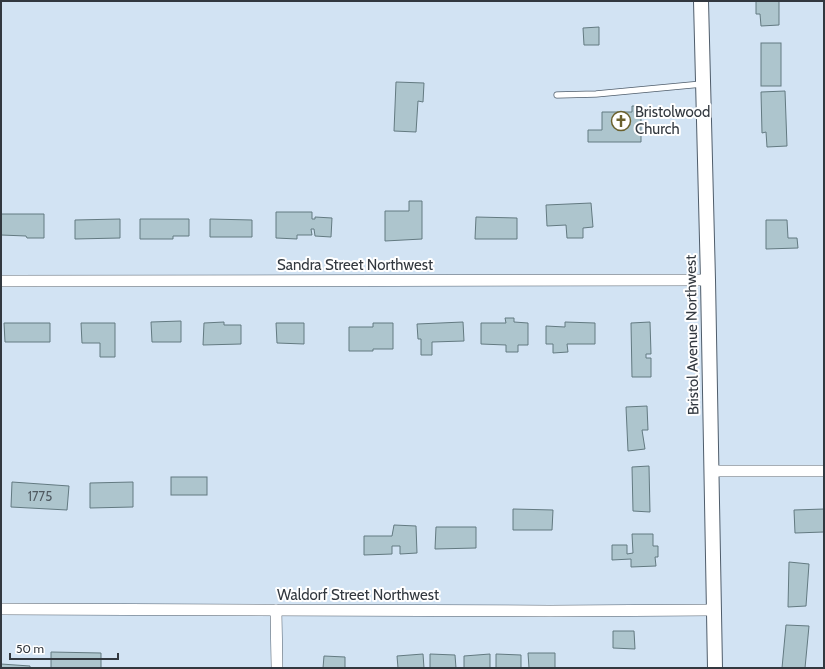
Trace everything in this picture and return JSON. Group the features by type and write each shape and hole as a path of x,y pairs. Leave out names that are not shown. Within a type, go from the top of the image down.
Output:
{"street":[{"name":"Bristol Avenue Northwest","path":"700,1 708,280 715,668"},
{"name":"Sandra Street Northwest","path":"1,280 708,280"},
{"path":"711,471 824,471"},
{"name":"Waldorf Street Northwest","path":"1,609 714,610"},
{"path":"276,610 277,668"}],"lane":[{"path":"557,95 596,94 702,84"}],"building":[{"path":"756,1 779,1 779,25 761,26 760,14 756,14"},
{"path":"599,27 599,45 584,45 583,28"},
{"path":"761,43 781,43 781,86 761,86"},
{"path":"396,82 424,83 423,102 418,101 416,132 394,131"},
{"path":"785,91 787,146 767,147 766,132 762,133 761,92"},
{"name":"Bristolwood Church","path":"632,106 641,106 641,142 588,142 588,130 602,130 602,112 632,112"},
{"path":"409,201 422,201 422,239 385,241 385,211 409,211"},
{"path":"591,203 593,227 583,228 583,238 567,238 566,225 547,226 546,205"},
{"path":"276,212 312,212 312,219 315,219 315,217 332,218 331,237 315,236 314,229 311,229 312,235 297,235 297,239 276,238"},
{"path":"1,214 44,214 44,238 1,235"},
{"path":"476,217 517,218 517,239 475,239"},
{"path":"120,219 120,238 75,239 75,220"},
{"path":"140,219 189,219 189,236 173,236 173,239 140,239"},
{"path":"210,219 252,220 252,237 210,237"},
{"path":"766,220 787,220 788,238 797,238 798,248 766,249"},
{"path":"505,318 514,318 514,322 528,323 528,345 518,345 518,352 506,352 506,345 481,344 481,323 506,323"},
{"path":"181,321 181,342 152,342 151,322"},
{"path":"224,322 224,325 241,325 241,344 203,345 204,323"},
{"path":"463,322 464,341 432,342 432,355 421,355 421,339 418,339 417,324"},
{"path":"565,322 595,323 595,344 567,344 568,352 553,353 553,344 546,344 546,326 565,327"},
{"path":"650,322 651,354 646,354 646,358 651,358 651,377 632,377 631,323"},
{"path":"4,323 50,323 50,342 5,342"},
{"path":"81,323 115,323 115,357 100,357 100,343 82,343"},
{"path":"276,323 304,323 304,344 277,343"},
{"path":"373,323 393,323 393,349 349,351 349,327 373,327"},
{"path":"647,406 648,430 642,430 645,449 628,451 626,407"},
{"path":"649,466 650,512 633,511 632,467"},
{"path":"171,477 207,477 207,495 171,495"},
{"path":"12,482 69,486 67,510 11,507"},
{"path":"133,482 133,507 90,508 90,483"},
{"path":"513,509 553,510 552,530 513,530"},
{"path":"824,509 824,532 795,533 794,510"},
{"path":"394,525 416,526 417,553 400,554 400,546 392,546 392,554 364,555 364,536 392,536"},
{"path":"436,527 476,527 476,548 435,549"},
{"path":"632,534 653,534 653,546 658,546 658,557 655,557 656,566 631,567 631,559 612,560 612,545 627,545 627,554 633,553"},
{"path":"789,562 809,564 806,606 788,607"},
{"path":"786,625 809,626 805,668 782,668"},
{"path":"613,631 634,631 635,649 613,648"},
{"path":"51,652 101,653 101,668 51,668"},
{"path":"528,653 555,653 555,668 529,668"},
{"path":"423,654 424,668 398,668 397,656"},
{"path":"430,654 455,655 456,668 430,668"},
{"path":"490,654 490,668 464,668 464,656"},
{"path":"496,654 521,655 521,668 496,668"},
{"path":"324,656 345,657 345,668 323,668"},
{"path":"1,664 30,666 30,668 1,668"}],"place":[{"name":"Bristolwood Church","path":"621,121"}]}
